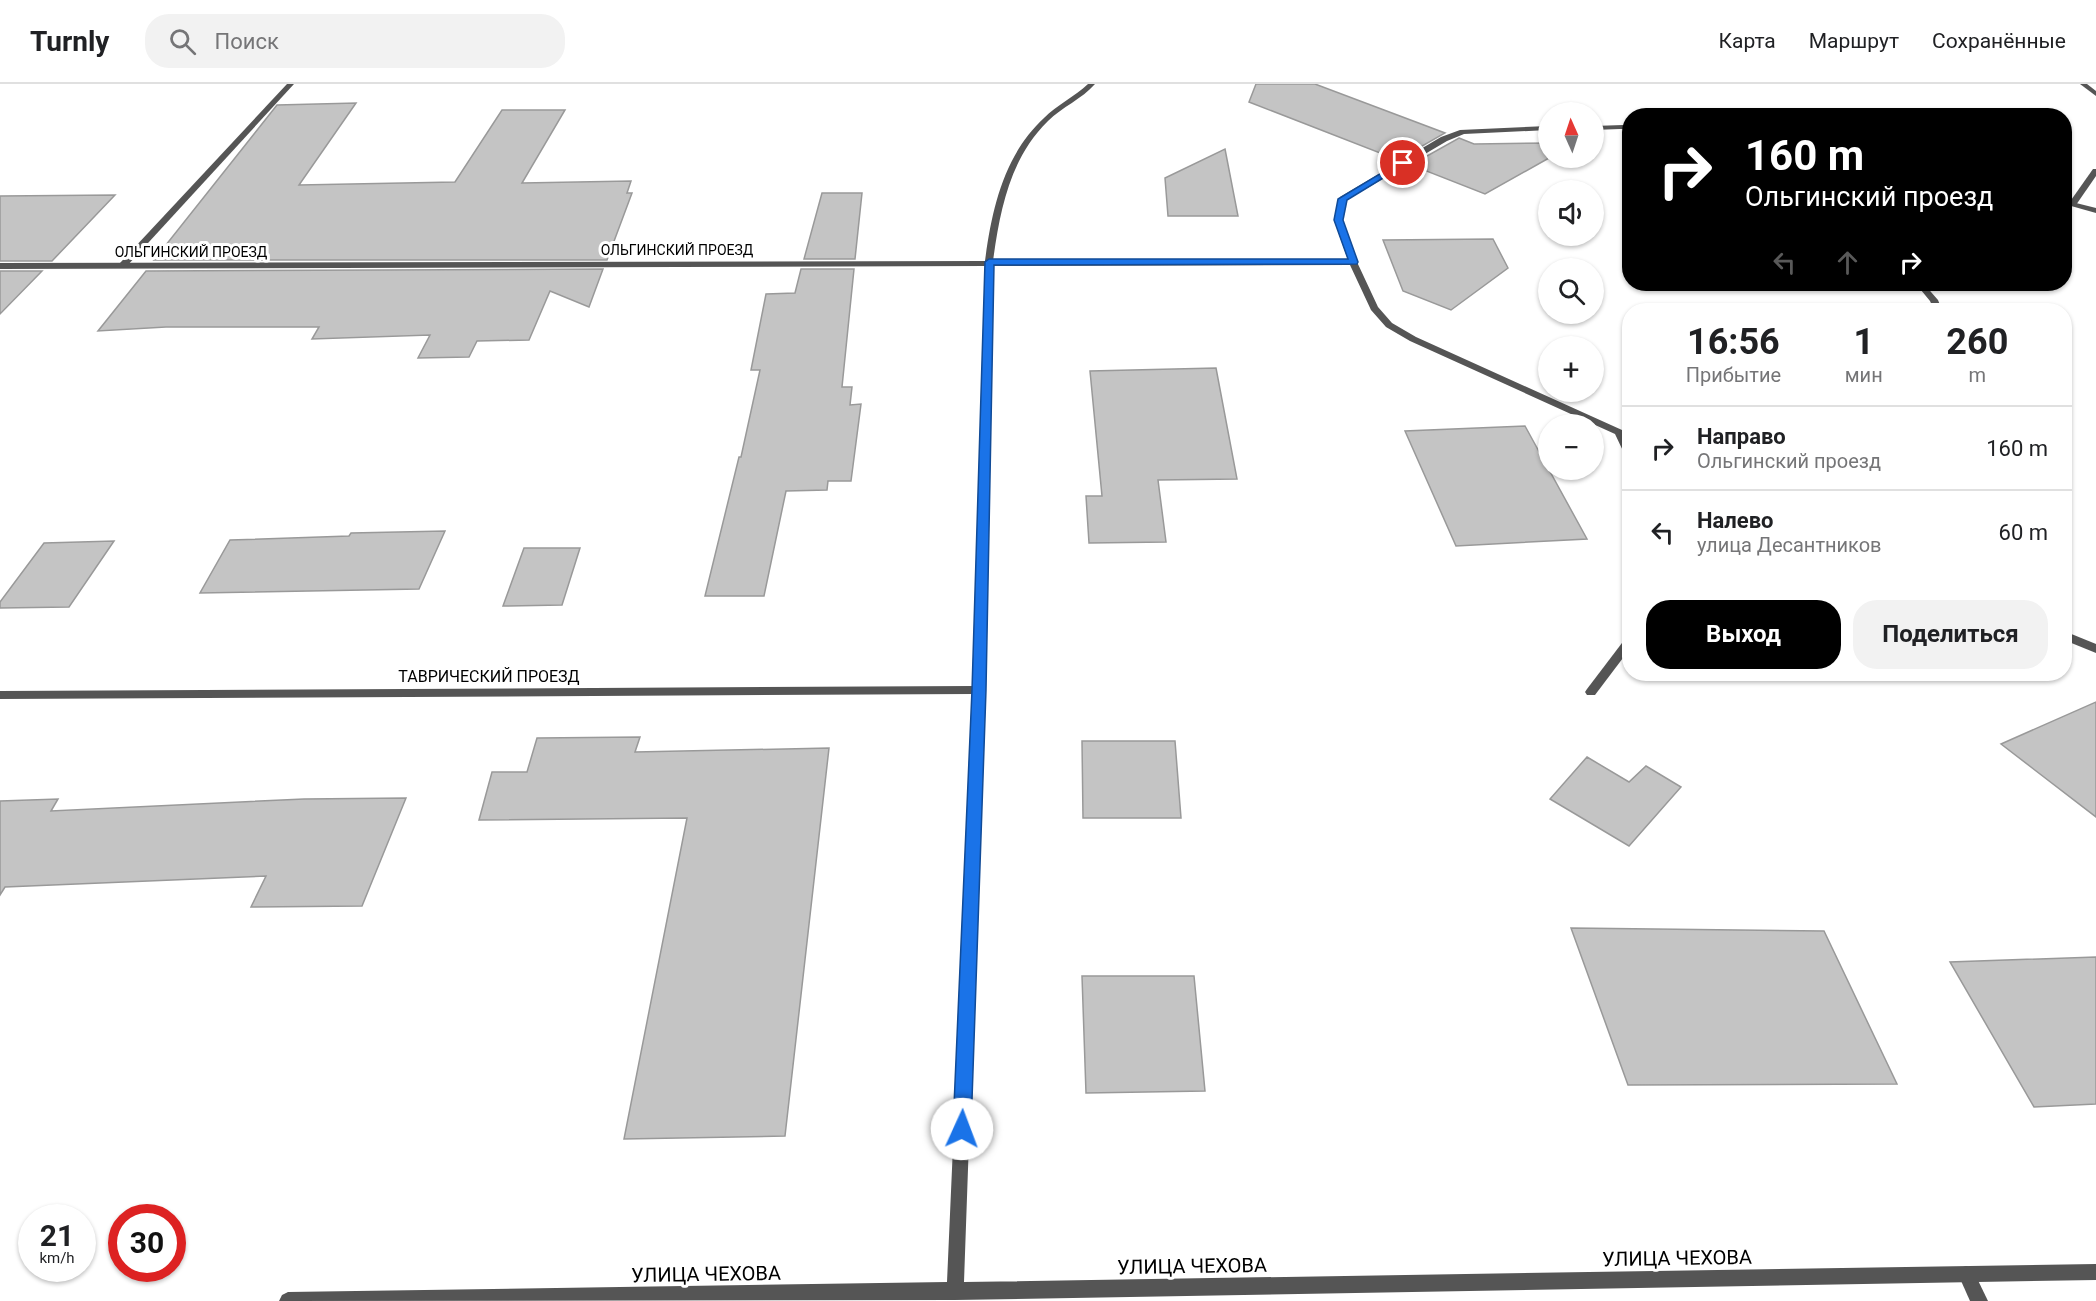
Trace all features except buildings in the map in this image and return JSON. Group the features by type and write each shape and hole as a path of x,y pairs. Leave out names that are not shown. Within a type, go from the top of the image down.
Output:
{"street":[{"path":"123,265 291,84"},
{"path":"955,1291 979,690 989,262 996,212 1012,163 1045,121 1092,84"},
{"path":"2083,84 2096,94"},
{"path":"1538,128 1463,132 1444,139 1343,199 1338,220 1353,262 1374,308 1389,325 1413,339 1622,431"},
{"path":"1604,128 1620,128"},
{"path":"2072,198 2096,171"},
{"path":"2072,203 2096,211"},
{"name":"ОЛЬГИНСКИЙ ПРОЕЗД","path":"0,266 1353,262"},
{"path":"1926,291 1935,303"},
{"path":"2072,638 2096,649"},
{"path":"1591,692 1622,651"},
{"name":"ТАВРИЧЕСКИЙ ПРОЕЗД","path":"0,695 979,690"},
{"name":"УЛИЦА ЧЕХОВА","path":"288,1301 2096,1272"},
{"path":"1966,1274 1979,1301"}],"route":[{"path":"962,1129 979,690 989,262 1353,262 1338,220 1343,199 1403,163"}]}
